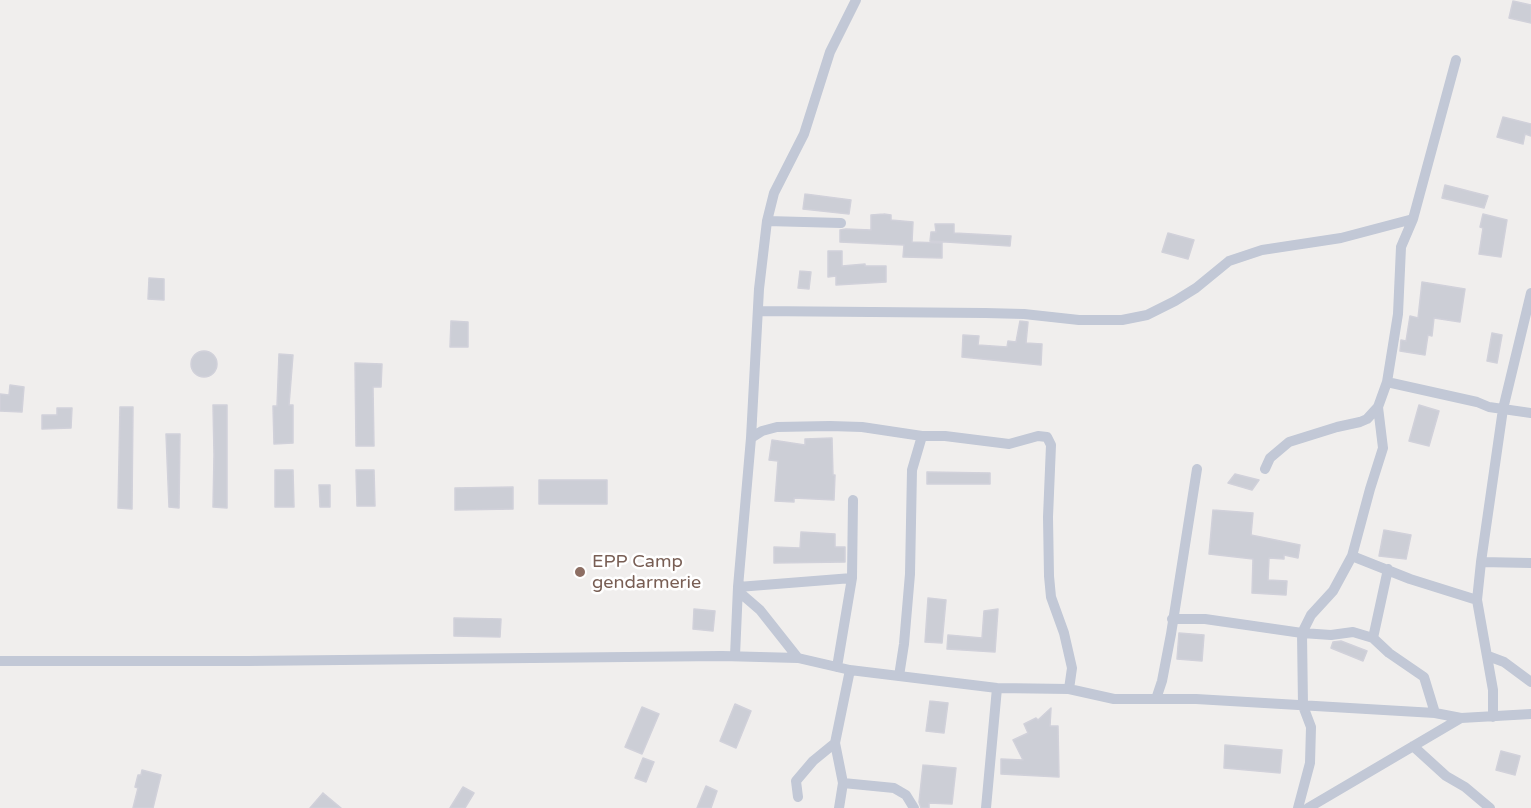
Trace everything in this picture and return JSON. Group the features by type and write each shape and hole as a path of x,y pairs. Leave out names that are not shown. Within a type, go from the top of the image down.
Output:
{"street":[{"path":"735,656 758,311 767,221 774,193 804,134 830,52 856,0"},
{"path":"1265,469 1270,458 1289,442 1360,422 1367,419 1378,407 1387,381 1398,314 1401,248 1413,219 1456,60"},
{"path":"758,311 1024,314 1079,320 1122,320 1147,315 1175,302 1229,261 1262,250 1341,238 1413,219"},
{"path":"767,221 841,223"},
{"path":"1493,717 1493,690 1477,600 1503,409 1531,293"},
{"path":"1387,381 1477,402 1489,407 1531,413"},
{"path":"1298,808 1310,763 1311,727 1303,706 1302,633 1311,615 1333,591 1352,556 1383,448 1378,407"},
{"path":"751,438 762,431 777,427 830,426 862,427 922,436 945,436 1009,444 1038,436 1047,437 1052,452 1048,517 1049,576 1051,597 1064,633 1072,668 1069,689"},
{"path":"899,676 904,644 909,574 912,470 922,436"},
{"path":"1156,699 1162,681 1197,470"},
{"path":"837,667 852,578 853,500"},
{"path":"1352,556 1410,579 1477,600"},
{"path":"1481,562 1531,562"},
{"path":"1373,638 1388,570"},
{"path":"738,589 852,578"},
{"path":"738,589 760,610 798,658"},
{"path":"1172,619 1205,620 1302,633 1331,635 1353,632 1373,638 1389,653 1424,677 1436,713"},
{"path":"0,661 735,656 798,658 850,670 997,688 1069,689 1113,699 1196,699 1436,713 1461,718 1531,714"},
{"path":"1488,656 1504,662 1531,682"},
{"path":"839,808 843,783 835,743 850,670"},
{"path":"986,808 997,688"},
{"path":"1308,808 1461,718"},
{"path":"798,797 796,781 813,760 835,743"},
{"path":"1413,746 1446,776 1465,787 1490,808"},
{"path":"843,783 894,788 906,795 914,808"}],"building":[{"path":"1513,1 1531,5 1531,23 1509,18"},
{"path":"1503,117 1531,124 1531,136 1525,134 1523,144 1497,137"},
{"path":"1445,185 1488,196 1484,208 1442,198"},
{"path":"805,194 851,200 849,214 803,209"},
{"path":"1483,214 1507,220 1501,257 1479,254"},
{"path":"871,215 891,215 891,220 913,222 912,242 942,243 942,258 903,257 904,245 840,242 840,230 871,230"},
{"path":"935,224 954,224 954,233 1011,236 1010,246 930,241 931,232 936,232"},
{"path":"1168,233 1194,240 1188,259 1162,252"},
{"path":"828,251 842,251 842,266 865,264 865,266 886,266 886,282 836,285 836,276 828,277"},
{"path":"800,271 811,272 809,289 798,288"},
{"path":"149,278 164,279 164,300 148,299"},
{"path":"1422,282 1465,289 1460,322 1434,318 1432,336 1428,335 1425,355 1400,351 1401,340 1406,341 1410,316 1418,318"},
{"path":"451,321 468,322 468,347 450,347"},
{"path":"1020,321 1028,322 1026,343 1042,344 1041,365 962,357 963,335 979,336 978,345 1007,347 1008,341 1016,342"},
{"path":"1492,333 1502,335 1497,363 1487,361"},
{"path":"204,351 213,355 217,364 213,373 204,377 195,373 191,364 195,355"},
{"path":"279,354 293,355 289,405 293,405 293,443 274,444 273,406 277,406"},
{"path":"355,363 382,364 381,387 373,387 374,446 356,446"},
{"path":"10,385 24,387 22,412 0,411 0,394 9,395"},
{"path":"213,405 227,405 227,508 213,507"},
{"path":"1419,405 1439,411 1429,446 1409,441"},
{"path":"120,407 133,407 132,509 118,508"},
{"path":"57,408 72,408 71,428 42,429 42,415 57,415"},
{"path":"166,434 180,434 179,508 169,507"},
{"path":"832,438 833,475 835,475 834,500 794,498 794,502 775,501 778,461 769,460 772,440 805,445 805,439"},
{"path":"275,470 293,470 294,507 275,507"},
{"path":"356,470 374,470 375,506 357,506"},
{"path":"927,472 990,473 990,484 927,484"},
{"path":"1235,474 1259,480 1252,490 1228,483"},
{"path":"539,480 607,480 607,504 539,504"},
{"path":"319,485 330,485 330,507 320,507"},
{"path":"513,487 513,509 455,510 455,488"},
{"path":"1213,510 1253,513 1251,535 1300,545 1298,558 1284,555 1284,559 1269,558 1268,580 1287,581 1286,595 1252,593 1253,559 1209,554"},
{"path":"1384,530 1411,535 1406,559 1379,556"},
{"path":"801,532 835,534 835,547 845,547 845,562 774,563 774,547 800,548"},
{"path":"928,598 946,600 942,643 925,642"},
{"path":"694,609 715,611 713,631 693,629"},
{"path":"998,609 995,652 947,649 948,635 982,638 984,611"},
{"path":"454,618 501,619 500,637 454,636"},
{"path":"1179,633 1204,635 1202,661 1177,659"},
{"path":"1341,641 1367,651 1363,661 1331,648 1333,642"},
{"path":"930,701 948,703 944,733 926,731"},
{"path":"735,704 751,711 736,748 720,741"},
{"path":"642,707 659,714 642,754 625,747"},
{"path":"1051,708 1050,726 1058,726 1059,777 1001,774 1001,759 1023,760 1013,740 1028,733 1024,724 1036,718 1038,720"},
{"path":"1225,745 1282,750 1280,773 1224,768"},
{"path":"1501,751 1520,756 1515,775 1496,770"},
{"path":"643,758 654,762 646,782 635,778"},
{"path":"923,765 956,768 952,804 929,803 929,808 921,808 919,802"},
{"path":"142,770 161,775 153,808 133,808 138,788 135,787"},
{"path":"706,786 717,791 711,808 697,808"},
{"path":"463,787 474,793 465,808 450,808"},
{"path":"323,793 341,808 310,808"}],"place":[{"name":"EPP Camp gendarmerie","path":"580,572"}]}
